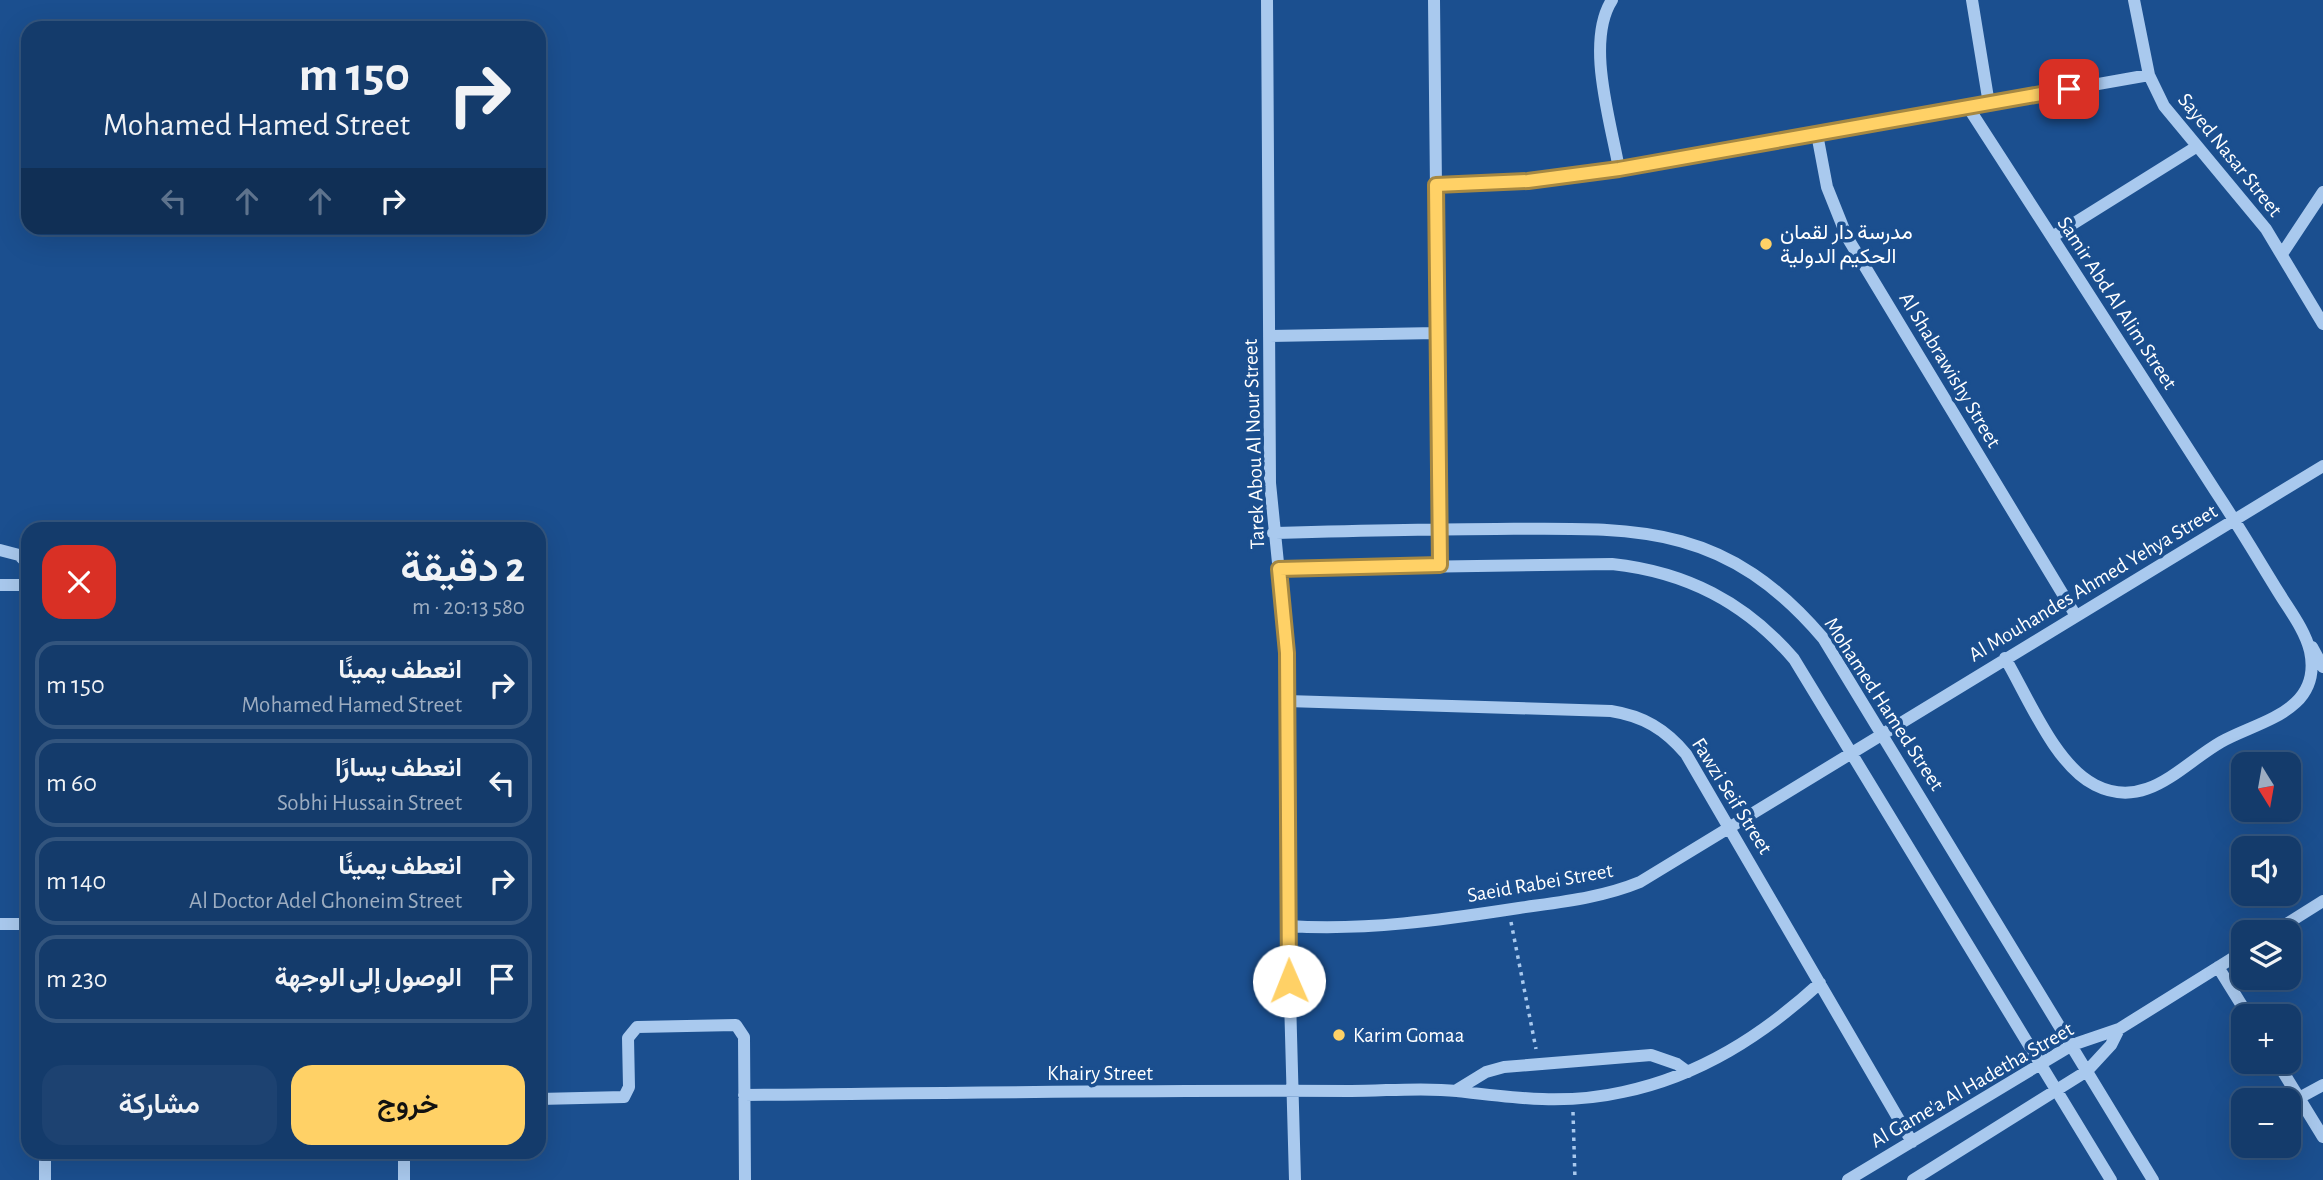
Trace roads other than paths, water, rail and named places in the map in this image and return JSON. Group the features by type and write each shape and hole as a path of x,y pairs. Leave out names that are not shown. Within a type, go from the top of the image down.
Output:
{"street":[{"name":"Tarek Abou Al Nour Street","path":"1266,0 1273,533 1286,631 1288,926 1295,1180"},
{"path":"1434,0 1440,565"},
{"path":"1612,0 1600,28 1599,50 1619,169"},
{"path":"1972,0 1989,104"},
{"name":"Sayed Nasar Street","path":"2134,0 2149,75 2164,106 2248,206 2281,254 2323,324"},
{"path":"1436,185 1528,181 1619,169 2149,75"},
{"name":"Samir Abd Al Alim Street","path":"1968,107 2234,520 2323,667"},
{"name":"Al Shabrawishy Street","path":"1817,134 1827,187 1847,237 2076,616"},
{"path":"2052,237 2196,147"},
{"path":"2281,254 2323,192"},
{"path":"1269,336 1437,333"},
{"name":"Al Mouhandes Ahmed Yehya Street","path":"1883,732 2323,466"},
{"name":"Mohamed Hamed Street","path":"1273,533 1614,528 1674,538 1730,561 1781,594 1823,638 1883,732 2153,1180"},
{"path":"0,550 21,557"},
{"path":"1279,569 1612,564 1638,567 1689,581 1736,605 1777,639 1794,659 2111,1180"},
{"path":"0,585 21,584"},
{"path":"2005,658 2066,763 2081,777 2098,786 2137,792 2157,787 2225,740 2286,712 2302,693 2310,670 2306,638"},
{"name":"Fawzi Seif Street","path":"1287,701 1628,714 1661,729 1674,740 1731,828 1912,1142"},
{"name":"Saeid Rabei Street","path":"1288,926 1379,927 1580,899 1625,888 1731,828 1883,732"},
{"path":"2293,920 2323,901"},
{"path":"0,924 21,924"},
{"name":"Al Game'a Al Hadetha Street","path":"1848,1180 2072,1045 2119,1030 2231,959"},
{"path":"2218,967 2241,1004"},
{"name":"Khairy Street","path":"744,1095 1292,1090 1455,1091 1522,1101 1572,1099 1623,1092 1688,1072 1759,1034 1820,982"},
{"path":"546,1099 624,1097 629,1087 628,1038 632,1030 642,1025 732,1024 739,1027 744,1037 745,1180"},
{"name":"Al Game'a Al Hadetha Street","path":"1913,1180 2087,1071 2111,1045 2119,1030"},
{"path":"1455,1091 1486,1072 1538,1063 1651,1055 1677,1064 1688,1072"},
{"path":"2301,1097 2323,1085"},
{"path":"2301,1101 2323,1136"},
{"path":"45,1159 45,1180"},
{"path":"404,1159 404,1180"}],"place":[{"name":"مدرسة دار لقمان الحكيم الدولية","path":"1766,244"},
{"name":"Karim Gomaa","path":"1339,1035"}]}
